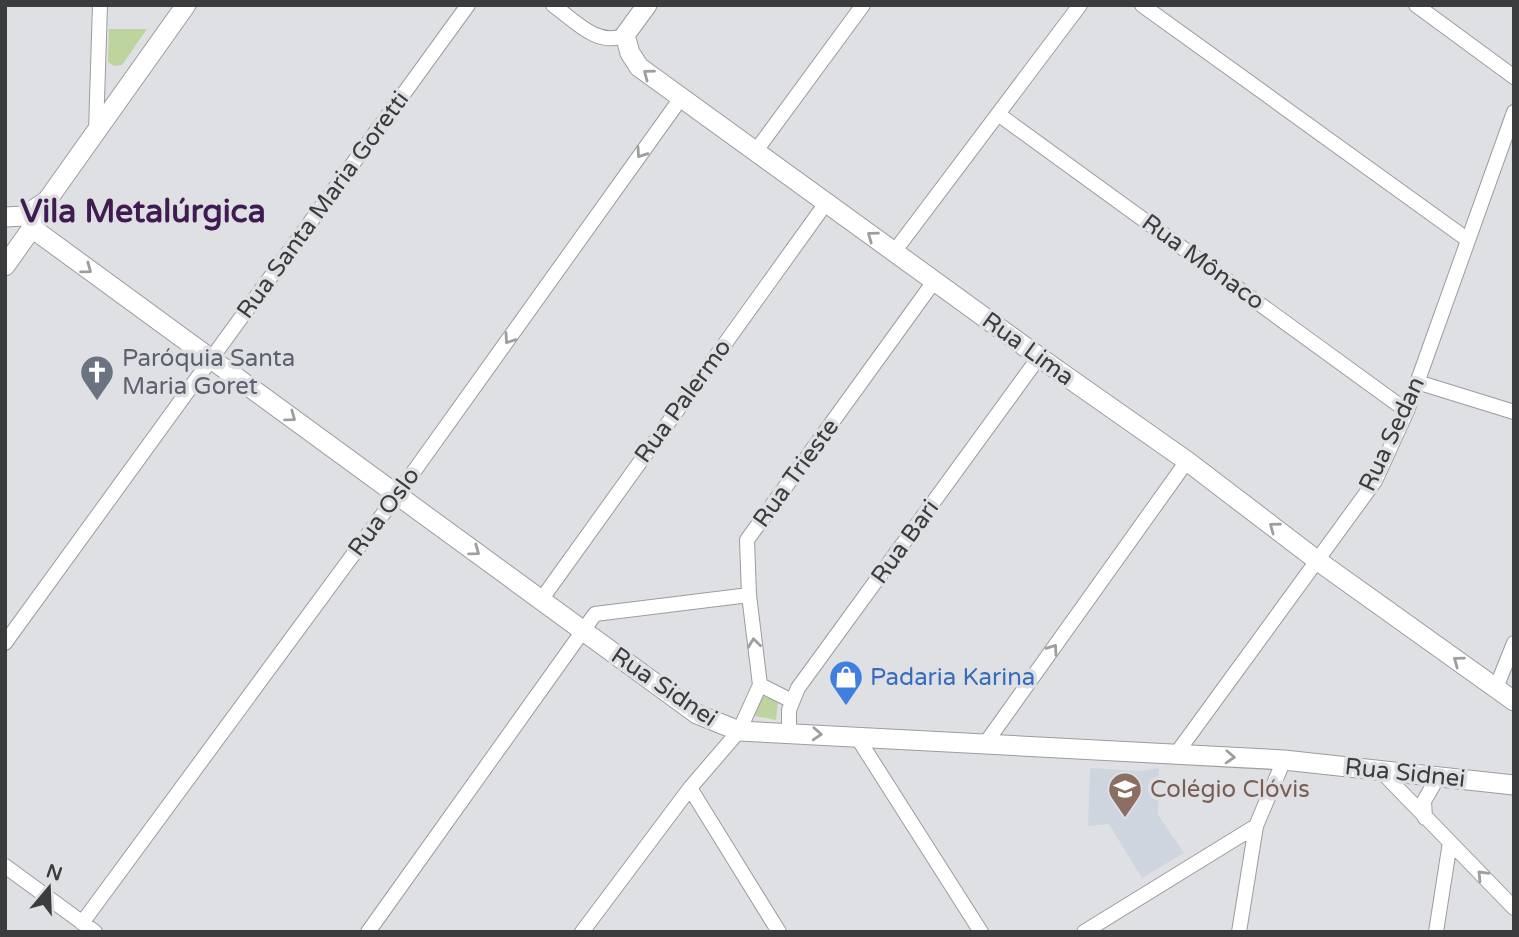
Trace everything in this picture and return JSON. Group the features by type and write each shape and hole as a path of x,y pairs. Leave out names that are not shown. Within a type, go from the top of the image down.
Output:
{"main road":[{"path":"5,266 32,229 46,202 186,5"},
{"path":"625,35 647,5"},
{"name":"Rua Lima","path":"625,35 629,52 639,67 1187,461 1318,561 1514,701"},
{"path":"5,217 24,216 46,202"},
{"name":"Rua Sidnei","path":"32,229 697,714 739,731 1284,760 1514,785"}],"street":[{"path":"96,131 100,5"},
{"name":"Rua Santa Maria Goretti","path":"5,643 468,5"},
{"path":"553,5 601,38 617,39 625,35"},
{"path":"755,152 863,5"},
{"path":"894,252 1080,5"},
{"path":"1142,5 1468,240"},
{"path":"1416,5 1514,77"},
{"name":"Rua Oslo","path":"82,923 397,495 681,98"},
{"name":"Rua Sedan","path":"1176,754 1374,481 1407,411 1514,112"},
{"name":"Rua Mônaco","path":"998,114 1407,411"},
{"name":"Rua Palermo","path":"541,600 826,203"},
{"name":"Rua Trieste","path":"760,685 748,595 747,540 935,281"},
{"name":"Rua Bari","path":"792,701 1039,357"},
{"path":"1417,382 1514,412"},
{"path":"985,744 1187,461"},
{"path":"368,932 596,614 748,595"},
{"path":"1496,688 1514,643"},
{"path":"582,932 690,788 739,731 760,685 792,701 789,733"},
{"path":"857,737 981,932"},
{"path":"1239,932 1256,826 1284,760"},
{"path":"1380,770 1514,908"},
{"path":"1426,818 1424,801 1437,777"},
{"path":"690,788 779,932"},
{"path":"1084,932 1256,826"},
{"path":"1436,932 1450,842"},
{"path":"5,866 95,932"}],"shaded area":[{"name":"Colégio Clóvis","path":"1090,768 1139,771 1159,768 1158,815 1184,853 1142,878 1109,824 1088,826"}],"green space":[{"path":"109,29 147,29 122,65 114,66 108,62"},
{"path":"762,696 778,701 776,720 755,716"}],"place":[{"name":"Paróquia Santa Maria Goret","path":"97,402"},
{"name":"Padaria Karina","path":"846,707"},
{"name":"Colégio Clóvis","path":"1125,819"}],"district":[{"name":"Vila Metalúrgica","path":"143,212"}]}
